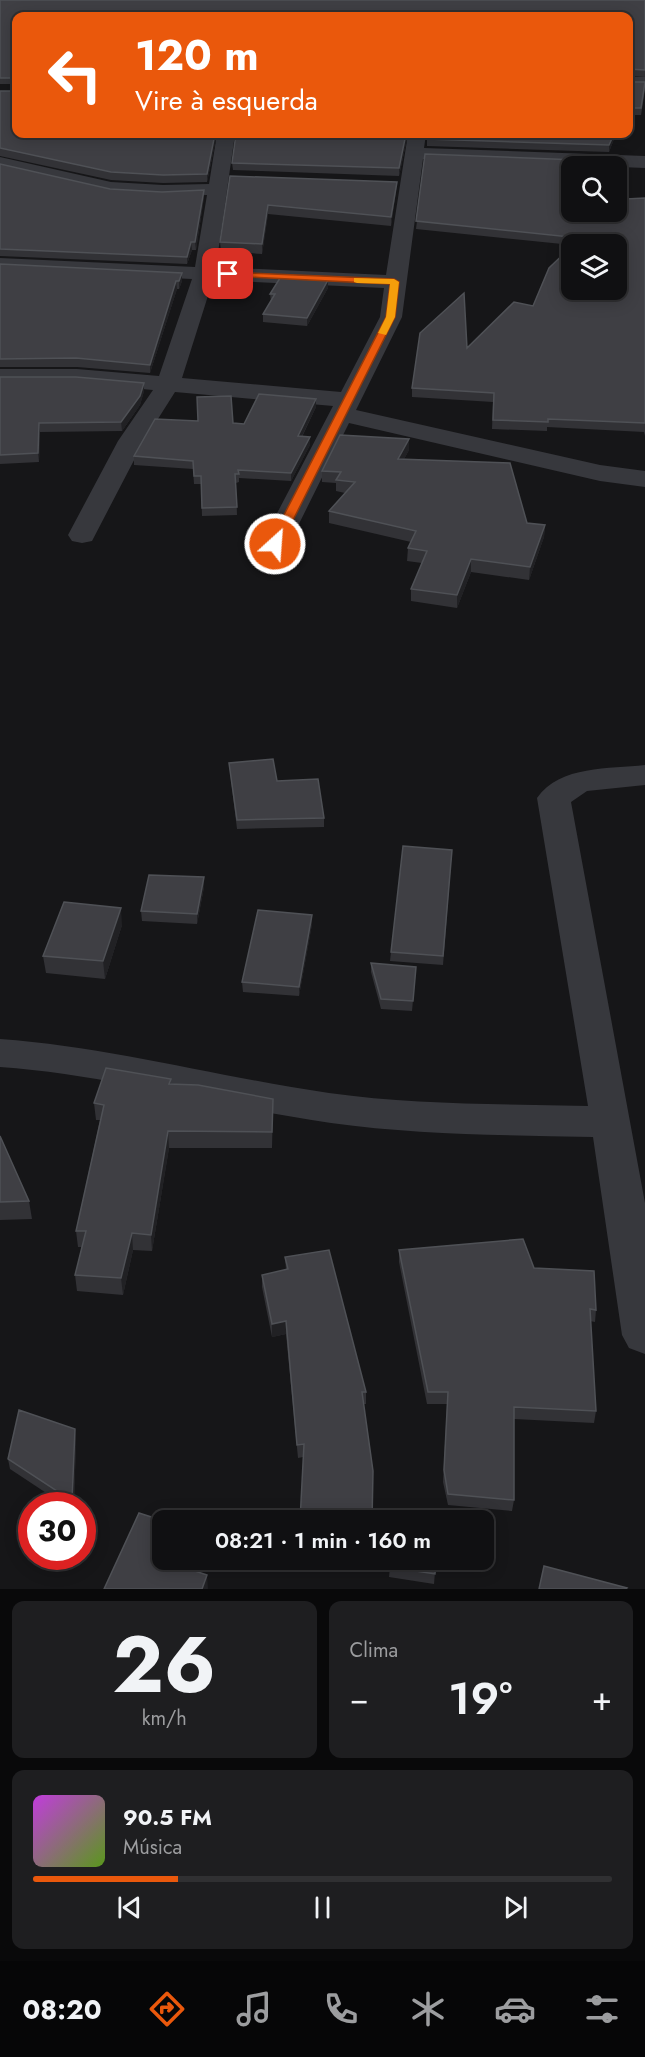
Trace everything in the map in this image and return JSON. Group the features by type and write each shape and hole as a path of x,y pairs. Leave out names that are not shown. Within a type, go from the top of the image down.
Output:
{"street":[{"path":"82,535 131,441 168,384 205,273 224,181 226,138"},
{"path":"275,544 390,317 411,184 415,143 645,162"},
{"path":"0,163 20,165 74,182 105,188 143,191 224,181"},
{"path":"388,183 411,184"},
{"path":"0,264 394,282"},
{"path":"0,376 77,376 168,384 344,407 600,472 645,479"},
{"path":"645,775 578,782 554,798 557,826 611,1122 645,1335"},
{"path":"0,1053 47,1055 146,1071 293,1103 430,1117 611,1122"}],"building":[{"path":"0,0 645,0 645,70 633,69 633,12 12,12 12,78 0,78"},
{"path":"633,82 645,82 641,108 633,108"},
{"path":"0,91 12,91 12,138 214,138 207,174 163,175 111,172 0,148"},
{"path":"235,138 405,138 399,168 232,163"},
{"path":"427,138 612,138 609,145"},
{"path":"425,154 561,159 561,222 627,222 627,199 645,198 645,423 548,419 548,422 493,420 494,393 412,388 420,333 464,293 467,348 514,302 533,306 549,268 561,257 561,300 627,300 627,234 561,234 561,236 416,221"},
{"path":"0,164 110,189 162,192 204,190 195,242 191,242 187,257 0,249"},
{"path":"230,176 397,182 391,217 268,205 262,244 220,242"},
{"path":"0,264 182,273 179,281 176,281 150,365 76,358 0,359"},
{"path":"280,278 328,280 307,318 263,314 275,294 270,294"},
{"path":"0,377 76,377 144,383 140,396 121,422 39,423 38,453 0,455"},
{"path":"259,394 316,399 298,436 310,437 291,473 238,470 239,474 235,474 237,507 202,508 201,476 194,476 193,461 134,456 155,419 198,421 197,397 231,396 233,423 244,424"},
{"path":"340,435 409,439 398,459 510,463 527,523 545,525 530,567 471,559 457,595 411,589 427,551 408,548 416,531 329,511 355,482 336,480 341,472 322,471"},
{"path":"273,759 277,781 318,779 324,818 237,820 229,763"},
{"path":"403,846 452,850 443,956 391,952"},
{"path":"149,875 204,877 197,914 141,911"},
{"path":"64,902 121,908 103,961 43,956"},
{"path":"258,910 312,915 299,987 242,982"},
{"path":"371,963 416,967 413,1001 381,999"},
{"path":"106,1068 171,1079 169,1084 198,1085 273,1099 272,1132 168,1131 151,1235 132,1233 121,1278 75,1275 86,1231 76,1231 104,1105 94,1103"},
{"path":"0,1136 29,1201 0,1202"},
{"path":"523,1239 534,1268 594,1271 596,1310 590,1309 596,1411 514,1407 514,1500 448,1494 444,1470 448,1392 428,1392 399,1250"},
{"path":"329,1250 366,1392 362,1392 373,1471 372,1510 301,1510 304,1444 297,1445 286,1321 272,1324 262,1275 288,1269 285,1257"},
{"path":"19,1410 75,1429 72,1492 58,1492 8,1459"},
{"path":"139,1513 152,1517 152,1570 192,1570 207,1575 202,1589 104,1589"},
{"path":"544,1566 627,1588 539,1589"},
{"path":"409,1570 435,1570 435,1574"}],"slow traffic":[{"path":"357,280 394,282 390,317 382,333"}],"route":[{"path":"228,274 394,282 390,317 275,544"}]}
